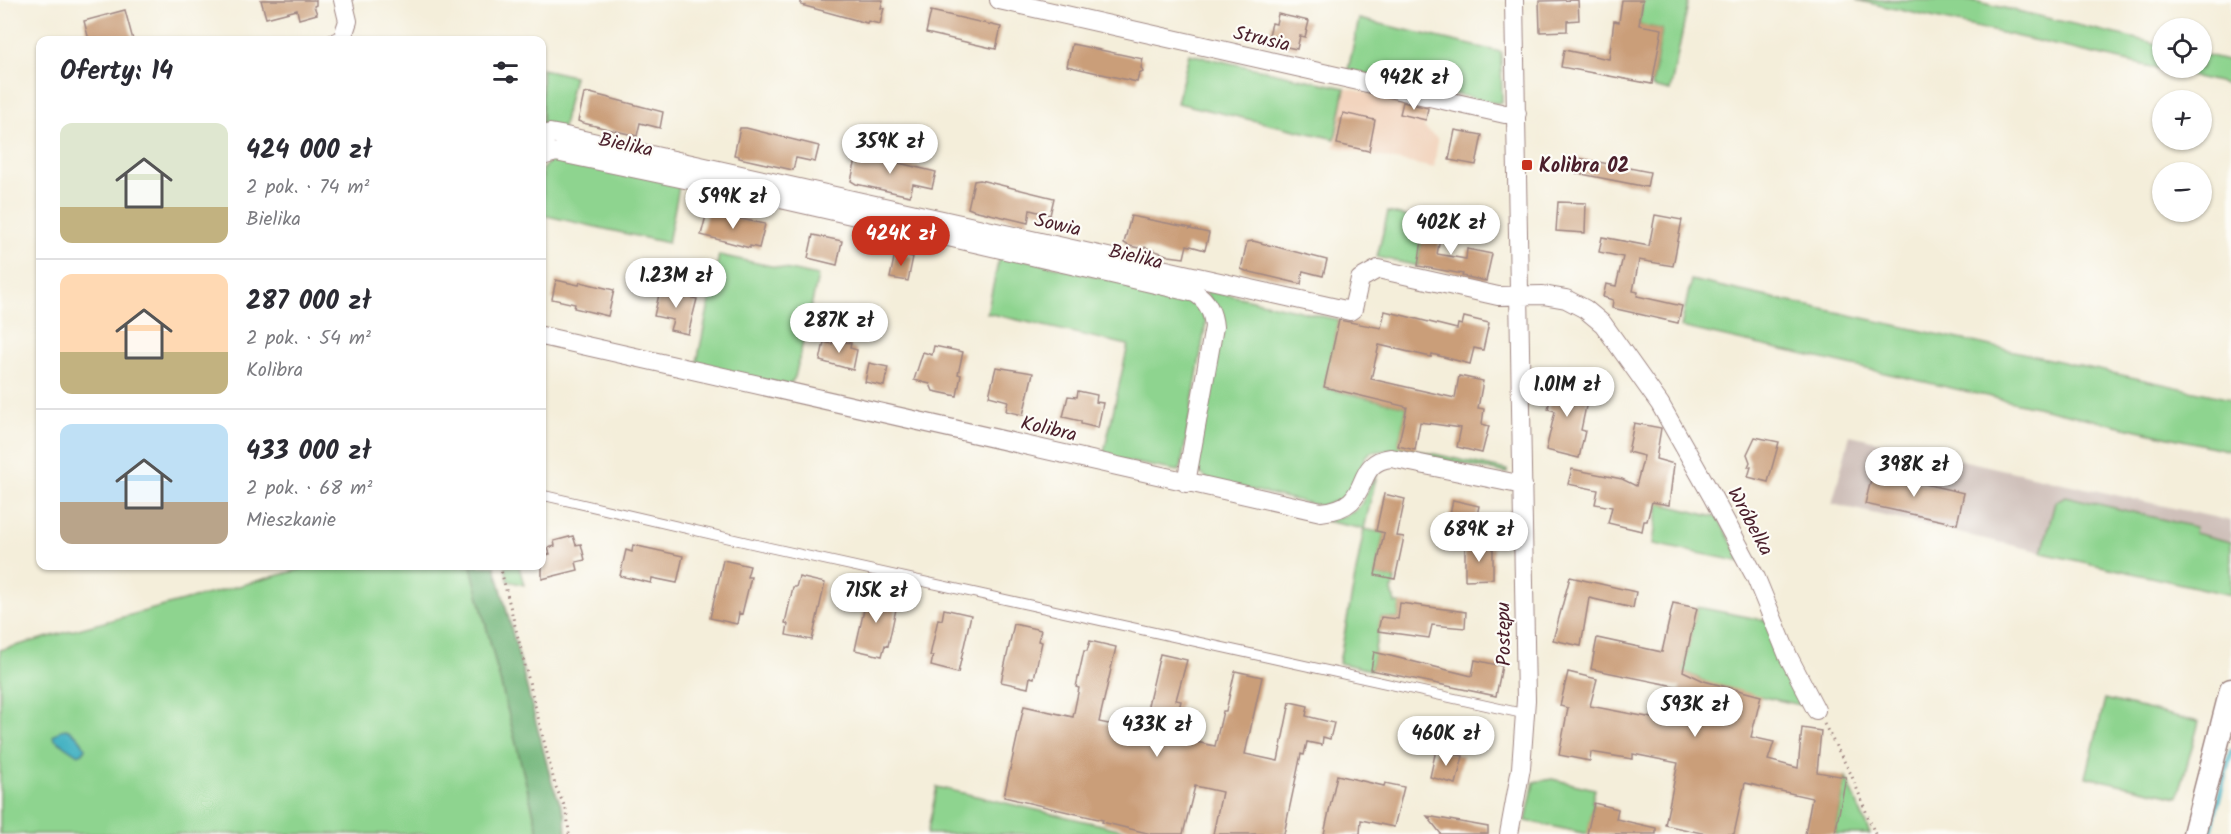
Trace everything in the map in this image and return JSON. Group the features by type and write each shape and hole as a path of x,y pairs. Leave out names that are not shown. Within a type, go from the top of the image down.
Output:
{"street":[{"path":"337,35 348,21 343,0"},
{"name":"Strusia","path":"999,0 1280,65 1505,114 1517,114"},
{"name":"Postępu","path":"1509,834 1521,768 1526,714 1514,0"},
{"name":"Sowia","path":"550,149 1350,311 1353,309 1359,281 1363,276 1378,269 1498,296 1520,297"},
{"name":"Bielika","path":"550,149 1195,292 1211,311 1214,327 1186,483"},
{"name":"Wróbelka","path":"1520,297 1550,296 1576,303 1603,324 1638,371 1660,404 1740,547 1767,602 1788,656 1816,710"},
{"name":"Kolibra","path":"546,337 1321,512 1334,511 1346,506 1359,492 1370,466 1379,459 1391,458 1523,485"},
{"path":"2194,834 2231,690"}],"lane":[{"path":"546,496 766,547 1526,714"}],"path":[{"path":"501,570 555,785 567,812 569,834"},
{"path":"1816,710 1851,774 1875,834"}],"shaded area":[{"path":"1345,88 1429,107 1424,128 1438,139 1434,168 1334,147"},
{"path":"1850,435 2231,521 2231,595 1832,504"}],"green space":[{"path":"1643,0 1689,0 1670,91 1652,87 1662,29 1639,25"},
{"path":"1856,0 1970,0 2152,42 2152,67"},
{"path":"1359,19 1501,52 1502,102 1495,103 1348,70"},
{"path":"1189,54 1345,88 1335,139 1177,103"},
{"path":"2212,56 2231,61 2231,85 2200,78 2212,78"},
{"path":"546,70 574,76 562,131 546,128"},
{"path":"559,157 680,182 668,243 546,216 546,165"},
{"path":"1388,212 1425,221 1418,266 1377,257"},
{"path":"1000,254 1191,298 1201,309 1206,322 1181,468 1178,471 1103,457 1128,345 987,313"},
{"path":"719,255 818,276 795,377 789,386 696,367"},
{"path":"1691,280 2231,399 2231,451 1681,327"},
{"path":"1204,289 1339,320 1324,388 1407,407 1398,446 1507,470 1507,473 1390,450 1371,452 1365,457 1356,482 1346,498 1321,506 1209,480 1199,472 1196,463 1219,315"},
{"path":"1377,474 1364,529 1325,521 1349,514 1360,506"},
{"path":"2065,496 2195,527 2194,533 2231,542 2231,595 2042,553 2055,502"},
{"path":"1659,503 1718,518 1742,562 1653,544"},
{"path":"1364,529 1384,533 1375,575 1395,579 1392,591 1395,603 1400,603 1398,619 1381,617 1371,670 1339,663"},
{"path":"298,570 472,570 539,834 0,834 0,650"},
{"path":"472,570 496,570 552,783 565,815 566,834 539,834"},
{"path":"506,570 520,570 524,585 508,581"},
{"path":"1697,607 1768,621 1810,707 1716,687 1683,671"},
{"path":"2105,699 2199,722 2178,797 2086,777"},
{"path":"1846,777 1870,834 1835,834"},
{"path":"1552,779 1595,789 1588,834 1526,821 1534,782"},
{"path":"937,787 1140,834 927,834"}],"water":[{"path":"66,729 80,739 85,748 83,753 78,755 54,739 53,736"}],"building":[{"path":"261,0 316,0 314,6 317,14 299,19 297,10 266,18"},
{"path":"801,0 883,0 881,8 884,8 880,24 868,21 867,23 801,5"},
{"path":"1578,0 1579,20 1567,21 1567,31 1540,32 1539,1"},
{"path":"1622,0 1643,0 1639,25 1662,29 1652,84 1561,67 1564,50 1609,59 1614,21 1619,22"},
{"path":"125,10 132,36 88,36 84,21"},
{"path":"931,11 1001,27 996,49 926,33"},
{"path":"1278,14 1309,21 1305,37 1300,36 1297,49 1267,43 1272,23 1276,24"},
{"path":"1072,44 1143,59 1141,68 1143,72 1139,74 1137,82 1067,66"},
{"path":"590,93 663,112 660,128 640,123 637,136 578,121 584,94"},
{"path":"1403,102 1428,108 1426,120 1400,114"},
{"path":"1343,113 1375,120 1369,151 1337,144"},
{"path":"740,128 819,146 815,162 796,158 793,170 739,158 734,155"},
{"path":"1455,130 1482,135 1476,165 1449,160"},
{"path":"862,154 936,172 932,188 913,184 910,196 856,184 851,181 857,155 862,156"},
{"path":"1578,158 1650,172 1647,187 1576,173"},
{"path":"980,180 1054,198 1050,215 1030,210 1028,223 968,208 974,181"},
{"path":"1558,202 1586,203 1585,233 1556,231"},
{"path":"707,212 765,224 759,248 750,246 750,248 701,235"},
{"path":"1655,215 1682,220 1673,266 1639,260 1633,291 1638,292 1637,296 1682,306 1678,323 1612,308 1613,300 1603,297 1606,284 1616,286 1623,257 1599,252 1602,237 1649,246"},
{"path":"1131,216 1209,233 1205,250 1187,245 1184,258 1169,256 1145,247 1145,249 1129,246 1124,243"},
{"path":"1425,221 1443,224 1437,254 1466,259 1467,249 1492,254 1486,281 1462,276 1463,274 1418,266"},
{"path":"813,235 842,241 837,265 808,258"},
{"path":"1253,241 1327,260 1323,276 1303,271 1301,284 1241,269 1247,242"},
{"path":"895,253 913,257 908,281 890,278"},
{"path":"556,280 579,285 580,282 614,290 608,316 574,308 575,304 552,299"},
{"path":"663,288 682,292 681,295 697,299 688,334 670,330 673,320 654,316 660,290 662,291"},
{"path":"1385,311 1457,329 1458,324 1462,325 1464,317 1489,323 1483,350 1474,348 1470,364 1432,354 1431,357 1379,345 1371,379 1455,398 1459,376 1483,381 1478,408 1484,409 1482,424 1489,426 1482,453 1457,447 1461,428 1420,422 1415,450 1398,446 1407,407 1324,387 1339,320 1381,328"},
{"path":"834,340 851,343 850,348 857,350 853,370 820,361 824,342 832,344"},
{"path":"934,346 963,352 958,374 961,375 957,396 933,391 930,384 914,380 923,352 932,355"},
{"path":"869,363 888,367 884,386 865,382"},
{"path":"996,367 1033,373 1023,415 1006,411 1008,401 989,396"},
{"path":"1555,377 1585,384 1582,396 1588,397 1581,430 1585,431 1579,458 1546,450 1555,411 1548,409"},
{"path":"1078,391 1097,395 1096,402 1103,403 1098,428 1063,417 1068,396 1077,397"},
{"path":"1634,423 1661,428 1656,459 1674,464 1669,505 1652,502 1642,531 1608,523 1612,507 1595,504 1598,490 1568,484 1572,469 1622,479 1636,486 1644,456 1628,452"},
{"path":"1755,437 1779,442 1768,482 1748,477 1751,467 1748,467 1750,462 1747,454"},
{"path":"1873,472 1964,493 1957,524 1865,504"},
{"path":"1384,494 1405,499 1397,536 1404,537 1395,579 1375,575 1385,533 1376,531"},
{"path":"1453,500 1479,506 1473,534 1447,528"},
{"path":"573,536 576,545 581,544 585,560 576,562 578,570 542,579 542,570 546,570 546,555 550,554 548,548 555,546 554,541"},
{"path":"633,545 683,556 677,583 652,578 651,583 620,576 626,550 632,552"},
{"path":"1465,547 1493,547 1493,579 1465,580"},
{"path":"723,560 750,566 747,577 751,577 742,614 739,613 737,624 710,618"},
{"path":"799,577 825,583 812,640 786,635 788,624 785,623 793,587 796,587"},
{"path":"1570,577 1636,592 1633,608 1589,598 1581,646 1553,640"},
{"path":"868,592 895,598 893,609 896,609 888,646 885,645 882,656 855,650"},
{"path":"1400,603 1466,612 1465,628 1432,625 1429,638 1378,631 1381,617 1398,619"},
{"path":"1673,603 1697,608 1683,671 1704,681 1761,696 1751,737 1774,742 1768,760 1798,768 1802,728 1821,731 1817,772 1846,777 1835,834 1805,834 1812,798 1745,783 1734,834 1706,834 1665,825 1678,763 1633,754 1633,759 1591,752 1590,761 1559,755 1568,708 1560,706 1568,672 1597,679 1590,706 1658,719 1658,716 1673,718 1680,687 1591,669 1597,638 1662,652"},
{"path":"944,609 971,615 958,673 931,666 933,656 930,656 938,619 942,620"},
{"path":"1014,624 1041,630 1038,641 1042,642 1034,678 1030,677 1028,688 1001,682"},
{"path":"1090,641 1116,647 1099,722 1142,731 1160,654 1187,660 1176,700 1181,701 1172,737 1215,746 1235,671 1262,677 1245,754 1278,761 1290,702 1308,706 1306,716 1334,723 1330,739 1323,737 1322,745 1307,742 1304,755 1301,754 1284,834 1213,834 1222,792 1195,786 1183,834 1151,834 1102,822 1103,820 1004,797 1024,706 1073,717 1079,688 1076,687 1084,651 1087,651"},
{"path":"1374,652 1472,676 1475,660 1502,666 1496,696 1371,670"},
{"path":"1436,750 1463,756 1456,784 1430,777"},
{"path":"1337,775 1384,786 1385,783 1404,787 1394,827 1361,820 1360,834 1324,834"},
{"path":"1594,803 1618,809 1616,819 1656,828 1656,834 1587,834"},
{"path":"1427,816 1488,827 1488,834 1441,834"}],"waterway":[{"path":"2210,834 2231,751"}],"place":[{"name":"Kolibra 02","path":"1527,165"}]}
